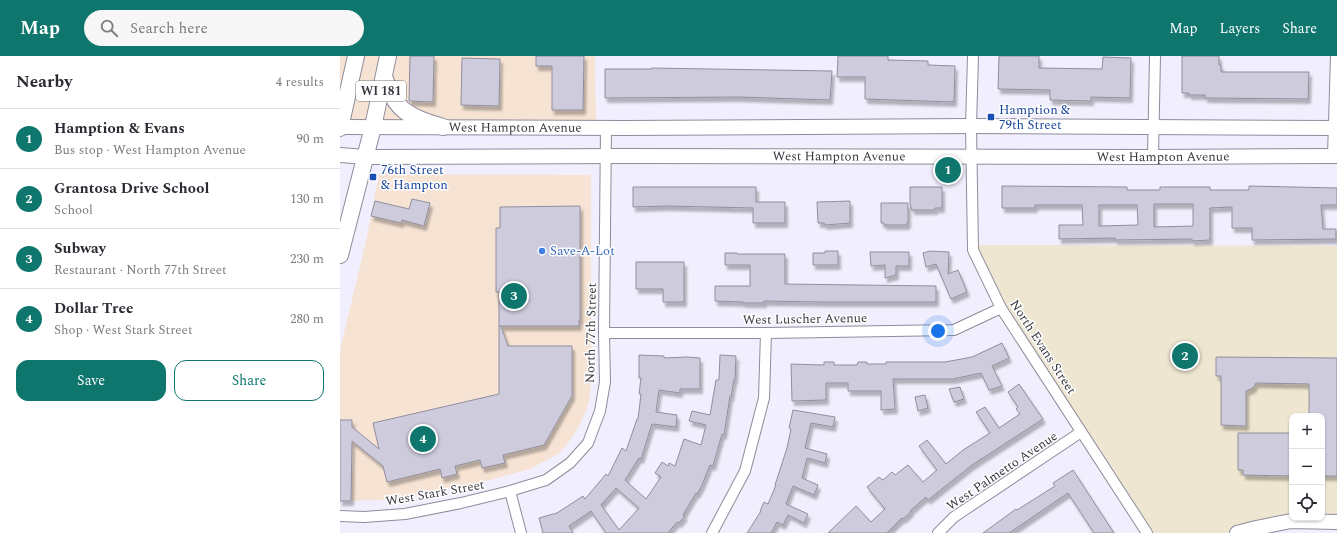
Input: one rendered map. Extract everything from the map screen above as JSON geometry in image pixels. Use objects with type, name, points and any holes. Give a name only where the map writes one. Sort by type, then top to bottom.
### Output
[{"type":"main road","name":"WI 181","points":[[340,127],[356,56]]},
{"type":"main road","name":"WI 181","points":[[340,255],[374,127],[388,56]]},
{"type":"main road","points":[[384,76],[394,99],[405,112],[422,121],[443,127]]},
{"type":"main road","name":"West Hampton Avenue","points":[[340,127],[606,128],[971,126],[1335,128]]},
{"type":"main road","name":"West Hampton Avenue","points":[[340,156],[1335,156]]},
{"type":"main road","points":[[1237,533],[1291,521],[1337,522]]},
{"type":"street","name":"North Evans Street","points":[[973,56],[971,126],[973,250],[1001,308],[1147,533]]},
{"type":"street","points":[[1153,157],[1155,56]]},
{"type":"street","points":[[1335,156],[1336,56]]},
{"type":"street","name":"North 77th Street","points":[[510,491],[546,480],[570,463],[588,444],[600,411],[605,382],[606,128]]},
{"type":"street","name":"West Luscher Avenue","points":[[604,333],[766,333],[954,330],[1001,308]]},
{"type":"street","points":[[712,533],[745,471],[764,398],[766,333]]},
{"type":"street","name":"West Palmetto Avenue","points":[[938,533],[954,517],[1082,432]]},
{"type":"street","points":[[510,491],[521,533]]},
{"type":"street","name":"West Stark Street","points":[[340,516],[364,517],[405,514],[461,503],[510,491]]},
{"type":"shaded area","points":[[340,56],[595,56],[596,128],[340,127]]},
{"type":"shaded area","points":[[379,174],[591,175],[590,396],[587,408],[579,426],[569,442],[558,454],[530,469],[464,487],[446,488],[401,498],[340,501],[340,350],[366,241]]},
{"type":"shaded area","points":[[973,245],[1337,246],[1337,522],[1237,533],[1147,533],[1001,308]]},
{"type":"building","points":[[410,56],[434,56],[433,102],[409,101]]},
{"type":"building","points":[[536,56],[584,56],[583,110],[552,110],[552,66],[536,66]]},
{"type":"building","points":[[838,56],[888,56],[888,60],[928,61],[928,65],[955,66],[954,102],[865,99],[865,77],[837,77]]},
{"type":"building","points":[[999,56],[1039,56],[1039,68],[1102,69],[1103,57],[1131,58],[1130,98],[1091,97],[1091,101],[1050,100],[1050,90],[998,89]]},
{"type":"building","points":[[1182,56],[1219,56],[1221,72],[1309,72],[1308,99],[1205,98],[1205,95],[1189,95],[1189,93],[1182,93]]},
{"type":"building","points":[[462,58],[500,59],[499,106],[461,105]]},
{"type":"building","points":[[652,68],[832,71],[830,100],[738,97],[605,98],[605,69]]},
{"type":"building","points":[[1002,186],[1127,187],[1127,190],[1160,190],[1160,187],[1210,187],[1210,190],[1249,190],[1249,186],[1337,188],[1337,205],[1321,205],[1323,229],[1336,229],[1336,239],[1252,240],[1252,228],[1232,228],[1232,207],[1210,208],[1210,240],[1115,240],[1115,238],[1059,239],[1059,225],[1083,225],[1082,205],[1035,205],[1035,208],[1002,208]],"holes":[[[1154,204],[1193,204],[1193,226],[1154,227]],[[1099,205],[1137,205],[1138,225],[1099,226]]]},
{"type":"building","points":[[633,187],[756,187],[756,202],[785,202],[785,223],[753,223],[753,208],[667,206],[633,207]]},
{"type":"building","points":[[910,187],[942,187],[942,208],[935,208],[935,210],[912,210],[910,204]]},
{"type":"building","points":[[412,199],[430,203],[424,226],[402,220],[401,223],[371,216],[375,201],[409,209]]},
{"type":"building","points":[[850,201],[850,223],[825,225],[824,223],[818,223],[817,202]]},
{"type":"building","points":[[881,203],[908,203],[907,225],[884,225],[884,223],[881,223]]},
{"type":"building","points":[[580,206],[579,326],[499,326],[499,292],[496,292],[496,228],[500,228],[500,207]]},
{"type":"building","points":[[825,251],[838,251],[838,265],[813,265],[813,253],[825,253]]},
{"type":"building","points":[[930,251],[949,252],[948,274],[958,270],[967,292],[951,299],[936,264],[926,267],[923,253]]},
{"type":"building","points":[[870,252],[909,252],[909,266],[896,266],[896,275],[885,278],[885,265],[871,266]]},
{"type":"building","points":[[725,253],[785,254],[785,284],[936,286],[936,302],[764,301],[764,303],[743,303],[715,301],[715,286],[750,286],[750,265],[725,265]]},
{"type":"building","points":[[636,262],[684,262],[684,302],[663,302],[663,289],[636,289]]},
{"type":"building","points":[[499,326],[501,326],[508,346],[572,346],[572,396],[544,445],[503,455],[505,463],[482,468],[480,460],[455,466],[457,474],[442,478],[440,469],[387,482],[383,466],[352,441],[351,501],[340,501],[340,420],[352,420],[352,427],[379,449],[373,423],[499,394]]},
{"type":"building","points":[[1002,343],[1009,358],[992,366],[1002,386],[989,390],[981,373],[953,379],[893,379],[895,409],[881,410],[881,391],[848,391],[848,383],[826,383],[826,400],[792,401],[791,364],[824,365],[824,362],[834,362],[834,365],[857,365],[858,362],[867,362],[867,364],[886,364],[886,362],[945,362],[972,357]]},
{"type":"building","points":[[639,355],[664,356],[664,358],[700,358],[700,389],[680,389],[680,393],[659,390],[656,412],[677,415],[676,427],[652,424],[641,459],[639,458],[625,480],[646,499],[661,477],[655,473],[662,462],[668,466],[669,463],[675,466],[684,439],[701,445],[706,425],[689,421],[692,411],[710,415],[716,380],[719,380],[720,355],[736,356],[735,379],[731,397],[730,396],[724,435],[722,434],[713,466],[710,465],[702,485],[683,515],[685,516],[679,523],[677,522],[668,533],[606,533],[591,511],[569,526],[573,533],[543,533],[539,518],[557,513],[583,496],[585,499],[606,474],[608,476],[622,448],[626,451],[638,419],[641,394],[639,394],[641,378],[639,378]],"holes":[[[616,488],[639,508],[619,530],[601,505]]]},
{"type":"building","points":[[1216,357],[1337,358],[1337,476],[1325,476],[1325,413],[1309,413],[1309,384],[1256,383],[1253,388],[1246,391],[1246,426],[1221,425],[1221,376],[1216,376]]},
{"type":"building","points":[[1019,384],[1043,419],[972,465],[928,500],[926,497],[887,533],[828,533],[856,506],[871,522],[885,509],[867,487],[879,477],[883,480],[892,472],[895,475],[908,465],[923,482],[937,470],[919,446],[927,440],[946,464],[963,450],[990,433],[976,412],[985,407],[999,428],[1020,414],[1016,409],[1018,407],[1008,392]]},
{"type":"building","points":[[960,387],[964,399],[954,402],[949,389]]},
{"type":"building","points":[[925,395],[928,408],[918,411],[915,397]]},
{"type":"building","points":[[793,410],[835,417],[833,427],[811,423],[805,448],[827,454],[825,463],[807,458],[802,478],[818,485],[814,495],[793,486],[786,504],[808,514],[804,523],[788,515],[783,525],[777,522],[771,533],[747,533],[761,511],[764,502],[768,504],[776,485],[787,448]]},
{"type":"building","points":[[1238,433],[1289,433],[1289,476],[1243,475],[1243,470],[1238,470]]},
{"type":"building","points":[[1073,470],[1114,533],[1094,533],[1068,493],[1009,533],[983,533],[1016,509],[1017,510],[1055,486],[1053,483]]},
{"type":"place","name":"Hamption & 79th Street","points":[[991,117]]},
{"type":"place","name":"Hamption & Evans","points":[[948,170]]},
{"type":"place","name":"76th Street & Hampton","points":[[373,177]]},
{"type":"place","name":"Save-A-Lot","points":[[542,251]]},
{"type":"place","name":"Subway","points":[[514,296]]},
{"type":"place","name":"Grantosa Drive School","points":[[1185,356]]},
{"type":"place","name":"Dollar Tree","points":[[423,439]]}]
